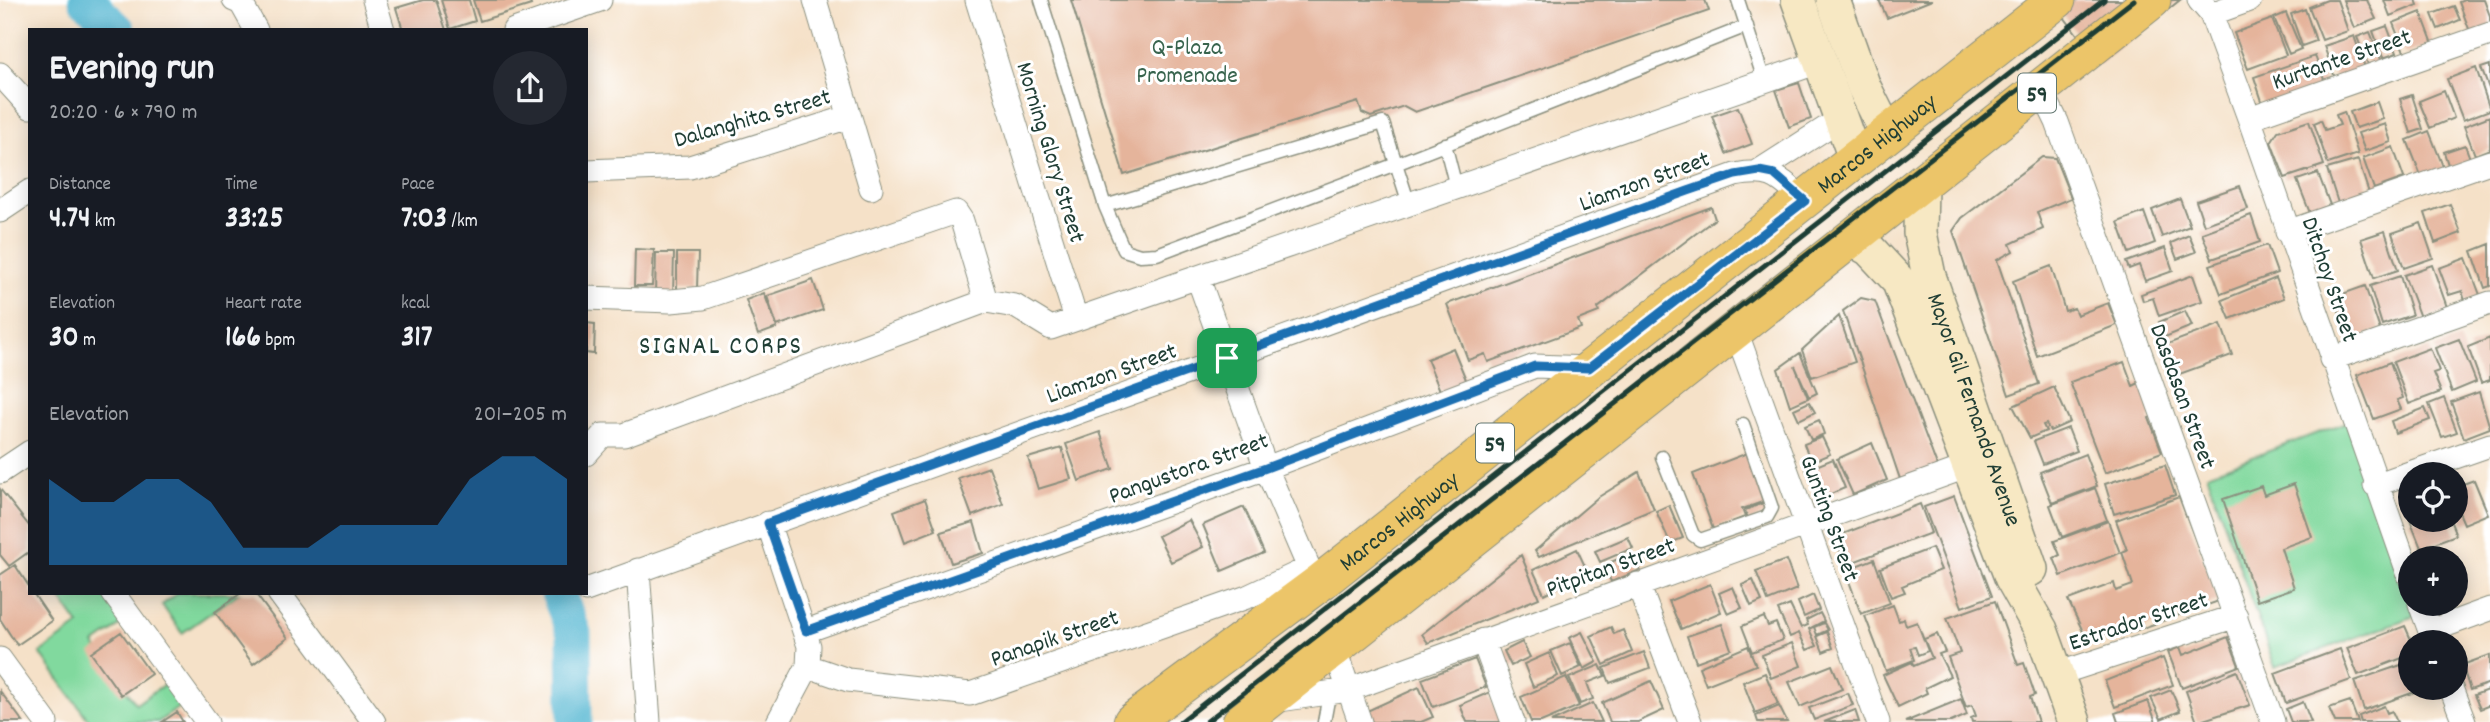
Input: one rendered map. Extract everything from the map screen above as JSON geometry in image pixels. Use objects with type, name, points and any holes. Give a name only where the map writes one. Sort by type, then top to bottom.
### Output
[{"type":"main road","points":[[1798,0],[1856,161]]},
{"type":"main road","points":[[1832,0],[1864,86],[1888,135]]},
{"type":"main road","name":"59","points":[[1254,712],[2152,0]]},
{"type":"main road","name":"Marcos Highway","points":[[1132,722],[1316,574],[1589,368],[1856,161],[2048,3]]},
{"type":"main road","points":[[1838,113],[1858,107],[1864,98],[1864,86]]},
{"type":"main road","name":"Mayor Gil Fernando Avenue","points":[[1921,185],[1920,233],[1929,276],[2033,575],[2041,630]]},
{"type":"main road","name":"Mayor Gil Fernando Avenue","points":[[1851,239],[1869,249],[1898,280],[2011,577],[2041,630],[2074,722]]},
{"type":"main road","points":[[1156,722],[1308,605],[1316,574]]},
{"type":"main road","points":[[1223,722],[1309,655],[1334,647]]},
{"type":"street","points":[[234,0],[241,3],[255,28]]},
{"type":"street","points":[[374,0],[382,28]]},
{"type":"street","points":[[520,28],[600,0]]},
{"type":"street","points":[[815,0],[871,188]]},
{"type":"street","name":"Morning Glory Street","points":[[977,0],[1076,319]]},
{"type":"street","points":[[2205,7],[2250,0]]},
{"type":"street","name":"Ditchoy Street","points":[[2205,7],[2249,118],[2398,546]]},
{"type":"street","name":"Kurtante Street","points":[[2249,118],[2490,34]]},
{"type":"street","points":[[588,449],[595,430],[624,435],[986,300],[1015,306],[1051,328],[1819,62]]},
{"type":"street","points":[[0,74],[28,105]]},
{"type":"street","name":"Dasdasan Street","points":[[2041,89],[2057,121],[2273,722]]},
{"type":"street","points":[[1759,171],[1838,113]]},
{"type":"street","name":"Dalanghita Street","points":[[588,171],[690,167],[849,117]]},
{"type":"street","points":[[2287,232],[2490,162]]},
{"type":"street","points":[[1759,171],[1774,174],[1805,201]]},
{"type":"street","name":"Liamzon Street","points":[[588,589],[1688,191],[1735,175],[1759,171]]},
{"type":"street","points":[[0,211],[28,192]]},
{"type":"street","points":[[588,298],[671,301],[703,298],[956,212],[962,221],[986,300]]},
{"type":"street","points":[[1198,278],[1266,468],[1316,574]]},
{"type":"street","points":[[2331,359],[2490,303]]},
{"type":"street","name":"Gunting Street","points":[[1736,331],[1878,722]]},
{"type":"street","name":"Pangustora Street","points":[[806,631],[1266,468],[1535,366],[1589,368]]},
{"type":"street","points":[[2375,485],[2490,444]]},
{"type":"street","points":[[0,472],[28,453]]},
{"type":"street","name":"Pitpitan Street","points":[[1254,712],[1338,692],[1969,466]]},
{"type":"street","points":[[768,523],[810,646],[808,666],[778,722]]},
{"type":"street","points":[[638,570],[649,722]]},
{"type":"street","name":"Panapik Street","points":[[808,666],[848,680],[971,694],[1316,574]]},
{"type":"street","points":[[1638,584],[1690,722]]},
{"type":"street","points":[[114,595],[207,722]]},
{"type":"street","points":[[280,595],[374,722]]},
{"type":"street","points":[[2445,630],[2490,609]]},
{"type":"street","name":"Estrador Street","points":[[2057,674],[2235,616]]},
{"type":"street","points":[[1483,640],[1513,722]]},
{"type":"street","points":[[1334,647],[1338,692],[1360,722]]},
{"type":"street","points":[[0,659],[46,722]]},
{"type":"street","points":[[2456,700],[2464,722]]},
{"type":"lane","points":[[1041,0],[1105,206],[1124,250],[1140,255],[1157,254],[1396,164],[1747,26]]},
{"type":"lane","points":[[1738,0],[1764,80]]},
{"type":"lane","points":[[1105,206],[1383,123],[1409,204]]},
{"type":"lane","points":[[1445,144],[1456,187]]},
{"type":"lane","points":[[1662,457],[1693,535],[1700,540],[1767,517],[1772,508],[1744,424]]},
{"type":"lane","points":[[1324,722],[1338,692]]},
{"type":"green space","points":[[2347,422],[2398,568],[2398,616],[2415,616],[2275,667],[2207,474]]},
{"type":"green space","points":[[58,595],[110,595],[128,620],[94,644],[136,704],[172,679],[188,701],[158,722],[90,722],[40,653],[79,625]]},
{"type":"green space","points":[[175,595],[236,595],[182,633],[162,605]]},
{"type":"building","points":[[423,0],[436,0],[445,28],[402,28],[396,8]]},
{"type":"building","points":[[441,0],[469,0],[475,21],[450,28]]},
{"type":"building","points":[[473,0],[529,0],[531,5],[480,21]]},
{"type":"building","points":[[1071,0],[1705,0],[1709,11],[1415,112],[1404,106],[1371,117],[1362,113],[1358,102],[1124,175]]},
{"type":"building","points":[[1879,0],[1932,0],[1887,18]]},
{"type":"building","points":[[2051,0],[2180,0],[2100,64]]},
{"type":"building","points":[[2327,0],[2337,0],[2348,31],[2322,40],[2309,7]]},
{"type":"building","points":[[2343,0],[2367,0],[2376,19],[2354,28]]},
{"type":"building","points":[[2384,0],[2416,0],[2418,5],[2390,16]]},
{"type":"building","points":[[2484,0],[2490,16],[2490,30],[2472,37],[2459,2]]},
{"type":"building","points":[[2454,6],[2460,20],[2438,29],[2432,14]]},
{"type":"building","points":[[2305,9],[2316,41],[2302,46],[2291,14]]},
{"type":"building","points":[[2421,12],[2433,44],[2405,54],[2393,23]]},
{"type":"building","points":[[2286,13],[2301,49],[2289,54],[2274,18]]},
{"type":"building","points":[[2272,19],[2286,55],[2248,69],[2234,33]]},
{"type":"building","points":[[2387,26],[2397,53],[2383,58],[2373,31]]},
{"type":"building","points":[[2370,32],[2384,67],[2371,72],[2357,37]]},
{"type":"building","points":[[2354,36],[2367,73],[2337,84],[2324,46]]},
{"type":"building","points":[[2315,56],[2326,85],[2264,107],[2254,77]]},
{"type":"building","points":[[2490,65],[2490,91],[2481,68]]},
{"type":"building","points":[[2476,68],[2490,110],[2463,120],[2447,79]]},
{"type":"building","points":[[1799,83],[1811,119],[1789,127],[1776,90]]},
{"type":"building","points":[[2444,91],[2454,118],[2430,128],[2419,101]]},
{"type":"building","points":[[2412,95],[2423,129],[2411,133],[2400,99]]},
{"type":"building","points":[[2377,102],[2383,119],[2356,128],[2350,112]]},
{"type":"building","points":[[1738,107],[1752,144],[1726,154],[1712,116]]},
{"type":"building","points":[[2344,112],[2358,154],[2328,164],[2314,123],[2321,120],[2325,130],[2340,125],[2336,115]]},
{"type":"building","points":[[2490,116],[2490,149],[2475,155],[2464,126]]},
{"type":"building","points":[[2309,121],[2324,165],[2285,178],[2271,142],[2278,131]]},
{"type":"building","points":[[2385,124],[2391,142],[2365,151],[2358,133]]},
{"type":"building","points":[[2429,131],[2444,169],[2422,178],[2407,140]]},
{"type":"building","points":[[2465,145],[2471,161],[2449,168],[2444,152]]},
{"type":"building","points":[[2393,147],[2404,178],[2374,189],[2363,158]]},
{"type":"building","points":[[2042,157],[2055,158],[2071,198],[2037,212],[2043,229],[2010,244],[2013,251],[1997,260],[2039,384],[2009,395],[1953,231],[1962,218]]},
{"type":"building","points":[[2358,160],[2370,196],[2339,206],[2327,169]]},
{"type":"building","points":[[2318,173],[2330,205],[2310,213],[2297,180]]},
{"type":"building","points":[[2240,186],[2248,209],[2204,225],[2196,201]]},
{"type":"building","points":[[2180,199],[2190,226],[2162,237],[2152,210]]},
{"type":"building","points":[[2450,204],[2461,233],[2435,243],[2425,213]]},
{"type":"building","points":[[1711,207],[1715,219],[1598,308],[1599,312],[1578,320],[1581,328],[1488,362],[1485,354],[1468,360],[1447,304]]},
{"type":"building","points":[[2144,212],[2155,243],[2129,253],[2118,222]]},
{"type":"building","points":[[2251,215],[2260,242],[2212,259],[2202,233]]},
{"type":"building","points":[[2421,223],[2433,258],[2404,268],[2392,233]]},
{"type":"building","points":[[2385,231],[2398,270],[2374,278],[2361,239]]},
{"type":"building","points":[[2189,235],[2196,252],[2177,259],[2171,243]]},
{"type":"building","points":[[2490,244],[2490,286],[2485,288],[2472,251]]},
{"type":"building","points":[[2267,245],[2277,273],[2221,294],[2210,265]]},
{"type":"building","points":[[2165,248],[2173,271],[2145,281],[2139,265],[2129,269],[2126,262]]},
{"type":"building","points":[[635,249],[654,250],[652,286],[634,286]]},
{"type":"building","points":[[656,253],[674,253],[673,294],[655,294]]},
{"type":"building","points":[[677,253],[698,253],[697,289],[677,289]]},
{"type":"building","points":[[2466,258],[2480,295],[2465,301],[2462,291],[2449,295],[2439,268]]},
{"type":"building","points":[[2432,265],[2448,310],[2421,320],[2404,275]]},
{"type":"building","points":[[2051,266],[2065,311],[2074,308],[2077,315],[2108,303],[2117,325],[2037,356],[2013,281]]},
{"type":"building","points":[[2193,275],[2202,301],[2159,316],[2153,298],[2143,301],[2141,294]]},
{"type":"building","points":[[2400,276],[2412,315],[2382,325],[2370,286]]},
{"type":"building","points":[[2276,278],[2284,298],[2230,319],[2222,300]]},
{"type":"building","points":[[813,280],[823,310],[777,326],[767,296]]},
{"type":"building","points":[[2365,286],[2380,330],[2350,341],[2334,297]]},
{"type":"building","points":[[764,293],[777,328],[758,335],[746,300]]},
{"type":"building","points":[[1861,298],[1875,301],[1937,466],[1900,479],[1843,311]]},
{"type":"building","points":[[2185,311],[2192,326],[2165,337],[2159,322]]},
{"type":"building","points":[[1839,316],[1855,362],[1812,377],[1802,350]]},
{"type":"building","points":[[588,323],[595,324],[594,354],[588,353]]},
{"type":"building","points":[[2221,324],[2232,355],[2174,376],[2162,346]]},
{"type":"building","points":[[2490,338],[2490,380],[2481,383],[2468,347]]},
{"type":"building","points":[[2459,339],[2476,382],[2452,392],[2435,348]]},
{"type":"building","points":[[1453,348],[1467,382],[1441,393],[1427,359]]},
{"type":"building","points":[[2430,348],[2439,371],[2433,373],[2441,392],[2409,404],[2393,362]]},
{"type":"building","points":[[1800,353],[1817,393],[1809,397],[1795,366],[1808,398],[1790,406],[1778,369]]},
{"type":"building","points":[[2124,362],[2133,386],[2143,381],[2152,417],[2149,418],[2162,452],[2105,473],[2070,382]]},
{"type":"building","points":[[2390,362],[2403,398],[2397,400],[2401,409],[2374,419],[2357,375]]},
{"type":"building","points":[[2054,387],[2070,422],[2050,431],[2046,424],[2043,425],[2046,431],[2030,438],[2013,406]]},
{"type":"building","points":[[2479,392],[2490,428],[2464,438],[2451,402]]},
{"type":"building","points":[[2444,398],[2457,432],[2442,437],[2429,404]]},
{"type":"building","points":[[1809,402],[1815,412],[1799,420],[1794,409]]},
{"type":"building","points":[[2425,408],[2430,420],[2395,433],[2391,421]]},
{"type":"building","points":[[1819,420],[1824,434],[1811,440],[1805,426]]},
{"type":"building","points":[[2068,428],[2077,451],[2043,464],[2034,441]]},
{"type":"building","points":[[1100,432],[1113,469],[1079,481],[1066,444]]},
{"type":"building","points":[[1822,437],[1830,454],[1811,462],[1804,444]]},
{"type":"building","points":[[1872,443],[1887,480],[1853,495],[1837,459]]},
{"type":"building","points":[[1062,448],[1071,479],[1038,489],[1028,458]]},
{"type":"building","points":[[1750,452],[1768,500],[1742,509],[1745,517],[1713,529],[1693,474]]},
{"type":"building","points":[[2085,454],[2097,486],[2052,503],[2040,472]]},
{"type":"building","points":[[1833,459],[1845,488],[1819,499],[1806,470]]},
{"type":"building","points":[[2165,465],[2175,495],[2114,514],[2105,484]]},
{"type":"building","points":[[989,467],[1003,504],[972,516],[958,478]]},
{"type":"building","points":[[1639,472],[1654,509],[1539,557],[1535,551],[1597,498]]},
{"type":"building","points":[[2474,480],[2488,514],[2468,522],[2468,482]]},
{"type":"building","points":[[2294,484],[2312,537],[2281,548],[2294,588],[2257,601],[2223,499],[2261,486],[2264,495]]},
{"type":"building","points":[[2095,488],[2107,520],[2062,537],[2050,505]]},
{"type":"building","points":[[0,489],[28,524],[28,552],[9,566],[0,555]]},
{"type":"building","points":[[1954,496],[1992,596],[1962,607],[1924,507]]},
{"type":"building","points":[[2179,497],[2219,601],[2126,634],[2123,627],[2087,640],[2068,600],[2114,583],[2116,591],[2133,585],[2122,552],[2127,550],[2116,520]]},
{"type":"building","points":[[925,499],[936,530],[905,542],[894,511]]},
{"type":"building","points":[[1766,502],[1770,513],[1749,521],[1745,510]]},
{"type":"building","points":[[1920,504],[1931,533],[1845,565],[1835,537]]},
{"type":"building","points":[[1669,505],[1683,538],[1670,543],[1656,511]]},
{"type":"building","points":[[1244,507],[1264,553],[1222,571],[1203,525]]},
{"type":"building","points":[[1189,520],[1203,547],[1171,562],[1158,536]]},
{"type":"building","points":[[2108,521],[2120,553],[2061,576],[2054,558],[2060,555],[2054,541]]},
{"type":"building","points":[[974,522],[983,553],[951,563],[941,532]]},
{"type":"building","points":[[2415,532],[2455,532],[2456,535],[2426,546],[2420,546]]},
{"type":"building","points":[[1628,537],[1633,548],[1600,562],[1595,551]]},
{"type":"building","points":[[1932,548],[1941,570],[1902,586],[1905,592],[1891,597],[1880,568]]},
{"type":"building","points":[[1577,549],[1588,573],[1544,594],[1533,570]]},
{"type":"building","points":[[1632,553],[1640,570],[1611,582],[1604,565]]},
{"type":"building","points":[[1521,555],[1539,598],[1428,643],[1422,634]]},
{"type":"building","points":[[1874,559],[1890,603],[1861,614],[1845,570]]},
{"type":"building","points":[[1786,560],[1797,589],[1768,601],[1756,571]]},
{"type":"building","points":[[15,565],[28,585],[28,595],[34,595],[52,621],[17,645],[0,619],[0,575]]},
{"type":"building","points":[[1753,580],[1762,601],[1751,606],[1742,585]]},
{"type":"building","points":[[1710,584],[1721,612],[1681,629],[1669,601]]},
{"type":"building","points":[[1733,587],[1742,608],[1728,614],[1719,593]]},
{"type":"building","points":[[238,595],[256,595],[288,638],[253,664],[215,612]]},
{"type":"building","points":[[1813,595],[1819,610],[1804,617],[1798,602]]},
{"type":"building","points":[[1995,601],[2018,665],[2024,663],[2035,695],[2030,697],[2038,722],[1972,722],[1971,718],[1976,716],[1972,705],[1966,707],[1948,657],[1960,653],[1947,618]]},
{"type":"building","points":[[1790,605],[1801,628],[1808,625],[1806,620],[1820,613],[1824,621],[1809,629],[1817,646],[1807,650],[1799,633],[1790,637],[1778,610]]},
{"type":"building","points":[[1893,605],[1899,621],[1904,619],[1906,626],[1917,622],[1928,651],[1918,655],[1915,647],[1910,648],[1914,660],[1886,671],[1865,616]]},
{"type":"building","points":[[1764,617],[1768,626],[1776,623],[1783,640],[1752,652],[1742,626]]},
{"type":"building","points":[[1824,623],[1828,630],[1817,635],[1814,627]]},
{"type":"building","points":[[1722,624],[1731,649],[1696,662],[1687,636]]},
{"type":"building","points":[[2405,626],[2407,630],[2398,630],[2398,660],[2358,675],[2347,648]]},
{"type":"building","points":[[1611,627],[1614,634],[1623,630],[1632,652],[1604,665],[1591,636]]},
{"type":"building","points":[[121,632],[151,674],[121,695],[91,653]]},
{"type":"building","points":[[1582,632],[1597,662],[1584,669],[1569,638]]},
{"type":"building","points":[[1827,632],[1833,648],[1823,652],[1817,636]]},
{"type":"building","points":[[1937,634],[1945,652],[1939,654],[1950,676],[1925,688],[1927,693],[1898,707],[1883,675],[1912,662],[1914,666],[1932,658],[1924,639]]},
{"type":"building","points":[[2228,637],[2239,666],[2182,688],[2168,652],[2180,647],[2183,655]]},
{"type":"building","points":[[1522,642],[1530,657],[1511,666],[1504,651]]},
{"type":"building","points":[[1570,643],[1581,667],[1562,676],[1551,651]]},
{"type":"building","points":[[1792,643],[1801,666],[1771,678],[1762,655]]},
{"type":"building","points":[[1748,646],[1756,665],[1706,685],[1699,667]]},
{"type":"building","points":[[2340,649],[2351,680],[2286,703],[2275,673]]},
{"type":"building","points":[[1644,652],[1650,668],[1610,683],[1604,668]]},
{"type":"building","points":[[1549,653],[1558,676],[1533,687],[1524,664]]},
{"type":"building","points":[[2490,655],[2490,683],[2470,690],[2468,663]]},
{"type":"building","points":[[2163,658],[2173,685],[2115,707],[2105,681]]},
{"type":"building","points":[[1475,659],[1486,687],[1433,707],[1422,679]]},
{"type":"building","points":[[1600,665],[1605,676],[1587,683],[1593,699],[1580,704],[1569,678]]},
{"type":"building","points":[[1832,665],[1842,689],[1800,707],[1789,682]]},
{"type":"building","points":[[2398,666],[2398,698],[2364,710],[2354,681]]},
{"type":"building","points":[[2237,671],[2250,705],[2197,722],[2186,691]]},
{"type":"building","points":[[1765,673],[1778,704],[1755,713],[1743,682]]},
{"type":"building","points":[[1566,677],[1579,706],[1541,722],[1531,722],[1521,697]]},
{"type":"building","points":[[1651,681],[1664,710],[1638,722],[1610,722],[1602,703]]},
{"type":"building","points":[[1419,687],[1433,717],[1421,722],[1372,722],[1367,711]]},
{"type":"building","points":[[2490,689],[2490,705],[2480,709],[2474,695]]},
{"type":"building","points":[[2171,690],[2180,711],[2161,719],[2151,698]]},
{"type":"building","points":[[0,691],[23,722],[0,722]]},
{"type":"building","points":[[1490,692],[1502,722],[1467,722],[1460,705]]},
{"type":"building","points":[[1848,693],[1853,705],[1814,720],[1809,708]]},
{"type":"building","points":[[1961,699],[1967,715],[1951,722],[1905,722]]},
{"type":"building","points":[[2148,701],[2156,722],[2118,722],[2115,713]]},
{"type":"building","points":[[2350,701],[2358,722],[2335,722],[2329,708]]},
{"type":"building","points":[[2303,702],[2311,722],[2291,722],[2286,709]]},
{"type":"building","points":[[1593,703],[1602,722],[1551,722]]},
{"type":"building","points":[[1779,706],[1787,722],[1758,722],[1756,716]]},
{"type":"building","points":[[2384,706],[2387,713],[2392,711],[2397,722],[2361,722],[2359,716]]},
{"type":"building","points":[[1855,710],[1859,722],[1824,722]]},
{"type":"building","points":[[177,712],[183,722],[162,722]]},
{"type":"waterway","points":[[86,0],[116,28]]},
{"type":"waterway","points":[[559,595],[574,633],[575,722]]},
{"type":"railway","points":[[1180,722],[2104,0]]},
{"type":"railway","points":[[1206,722],[2134,0]]},
{"type":"district","name":"SIGNAL CORPS","points":[[721,344]]},
{"type":"route","points":[[1759,171],[1774,174],[1805,201],[1589,368],[1535,366],[1266,468],[806,631],[768,523],[1227,358],[1735,175],[1759,171]]},
{"type":"park label","name":"Q-Plaza Promenade","points":[[1187,60]]}]
